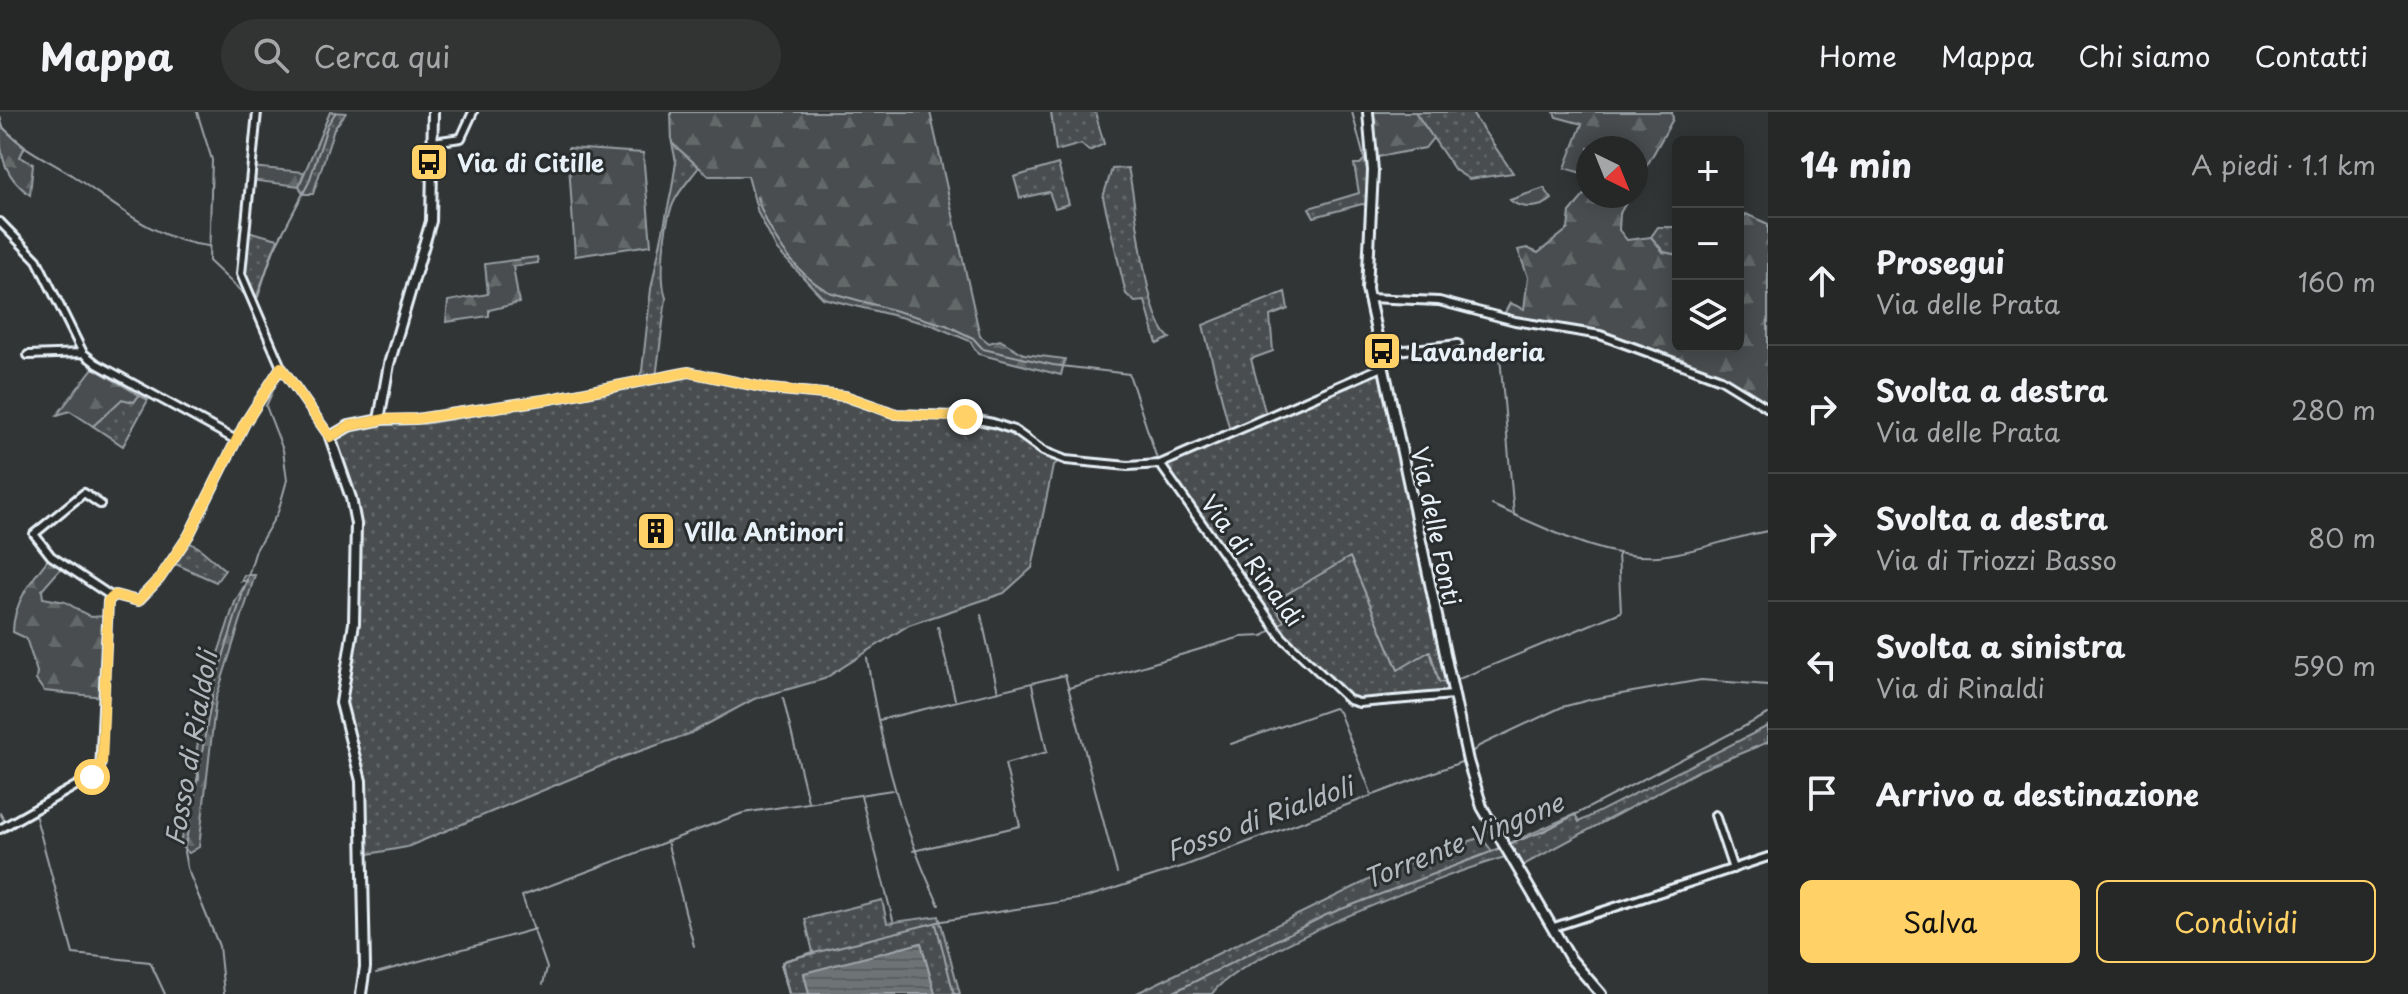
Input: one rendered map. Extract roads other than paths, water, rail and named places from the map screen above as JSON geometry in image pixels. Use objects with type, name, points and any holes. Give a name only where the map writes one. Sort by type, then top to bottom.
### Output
[{"type":"street","points":[[257,112],[240,261],[247,291],[255,301],[281,367],[330,437],[351,498],[356,524],[354,623],[341,703],[361,781],[365,967],[361,994]]},
{"type":"street","points":[[379,420],[389,364],[431,221],[433,112]]},
{"type":"street","points":[[433,142],[461,138],[473,112]]},
{"type":"street","name":"Via delle Fonti","points":[[1368,112],[1373,171],[1368,298],[1453,695],[1482,807],[1570,958],[1601,994]]},
{"type":"street","points":[[0,222],[37,260],[83,353],[97,364],[236,440]]},
{"type":"street","points":[[1368,298],[1439,301],[1515,321],[1600,335],[1721,379],[1768,408]]},
{"type":"street","points":[[1379,353],[1458,344]]},
{"type":"street","points":[[28,355],[83,353]]},
{"type":"street","points":[[100,504],[84,493],[34,534],[51,556],[111,596],[138,601],[160,578],[189,535],[236,440],[281,367]]},
{"type":"street","points":[[330,437],[349,426],[379,420],[416,419],[550,399],[689,372],[770,389],[845,396],[896,414],[956,416],[993,423],[1014,430],[1043,451],[1066,460],[1128,466],[1160,464],[1382,367]]},
{"type":"street","name":"Via di Rinaldi","points":[[1160,464],[1282,637],[1349,700],[1359,703],[1453,695]]},
{"type":"street","points":[[0,829],[100,772],[105,616],[111,596]]},
{"type":"street","points":[[1715,815],[1733,869]]},
{"type":"street","points":[[1554,927],[1768,857]]},
{"type":"waterway","points":[[197,112],[212,160],[209,261],[244,294],[254,310]]},
{"type":"waterway","name":"Fosso di Rialdoli","points":[[254,299],[258,297],[272,253],[309,182],[328,124],[336,112]]},
{"type":"waterway","points":[[1352,112],[1369,176]]},
{"type":"waterway","points":[[0,123],[24,146],[135,219],[169,236],[208,246]]},
{"type":"waterway","points":[[757,197],[784,251],[805,274],[829,292],[946,325],[973,338],[983,349],[1053,365],[1129,374],[1158,462]]},
{"type":"waterway","points":[[1365,259],[1363,295],[1378,367]]},
{"type":"waterway","points":[[1499,345],[1514,515]]},
{"type":"waterway","points":[[1379,373],[1442,660]]},
{"type":"waterway","name":"Fosso di Rialdoli","points":[[224,994],[219,946],[187,868],[184,852],[214,686],[256,550],[278,512],[287,480],[283,450],[266,406],[280,375]]},
{"type":"waterway","points":[[1158,468],[1180,498]]},
{"type":"waterway","points":[[1492,505],[1573,540],[1637,556],[1672,554],[1768,531]]},
{"type":"waterway","points":[[1454,681],[1621,612],[1618,553]]},
{"type":"waterway","points":[[1069,688],[1241,637],[1263,636],[1284,621],[1271,603],[1350,557],[1398,670],[1430,651],[1439,682],[1448,683]]},
{"type":"waterway","points":[[981,615],[998,692]]},
{"type":"waterway","points":[[938,627],[955,699]]},
{"type":"waterway","points":[[867,658],[878,722],[903,815],[939,905]]},
{"type":"waterway","points":[[1444,666],[1456,726]]},
{"type":"waterway","points":[[879,720],[1065,675],[1117,873]]},
{"type":"waterway","name":"Fosso di Rialdoli","points":[[1471,753],[1479,746],[1562,707],[1593,699],[1701,680],[1768,685]]},
{"type":"waterway","points":[[913,851],[1020,826],[1005,764],[1047,752],[1032,685]]},
{"type":"waterway","points":[[783,698],[808,801]]},
{"type":"waterway","points":[[1231,744],[1334,708],[1339,712],[1372,795]]},
{"type":"waterway","name":"Torrente Vingone","points":[[1507,845],[1544,831],[1768,714]]},
{"type":"waterway","name":"Fosso di Rialdoli","points":[[789,994],[781,965],[786,960],[942,921],[1084,898],[1184,866],[1464,761]]},
{"type":"waterway","points":[[543,984],[547,968],[522,896],[743,813],[892,790]]},
{"type":"waterway","points":[[861,796],[893,920]]},
{"type":"waterway","points":[[0,813],[5,822],[32,808]]},
{"type":"waterway","points":[[35,814],[73,954],[150,962],[165,994]]},
{"type":"waterway","points":[[667,841],[694,946]]},
{"type":"waterway","name":"Torrente Vingone","points":[[1170,994],[1326,915],[1501,848]]},
{"type":"waterway","points":[[936,924],[954,994]]},
{"type":"waterway","points":[[376,973],[535,929]]},
{"type":"place","name":"Via di Citille","points":[[429,162]]},
{"type":"place","name":"Lavanderia","points":[[1382,351]]},
{"type":"place","name":"Villa Antinori","points":[[656,531]]}]
